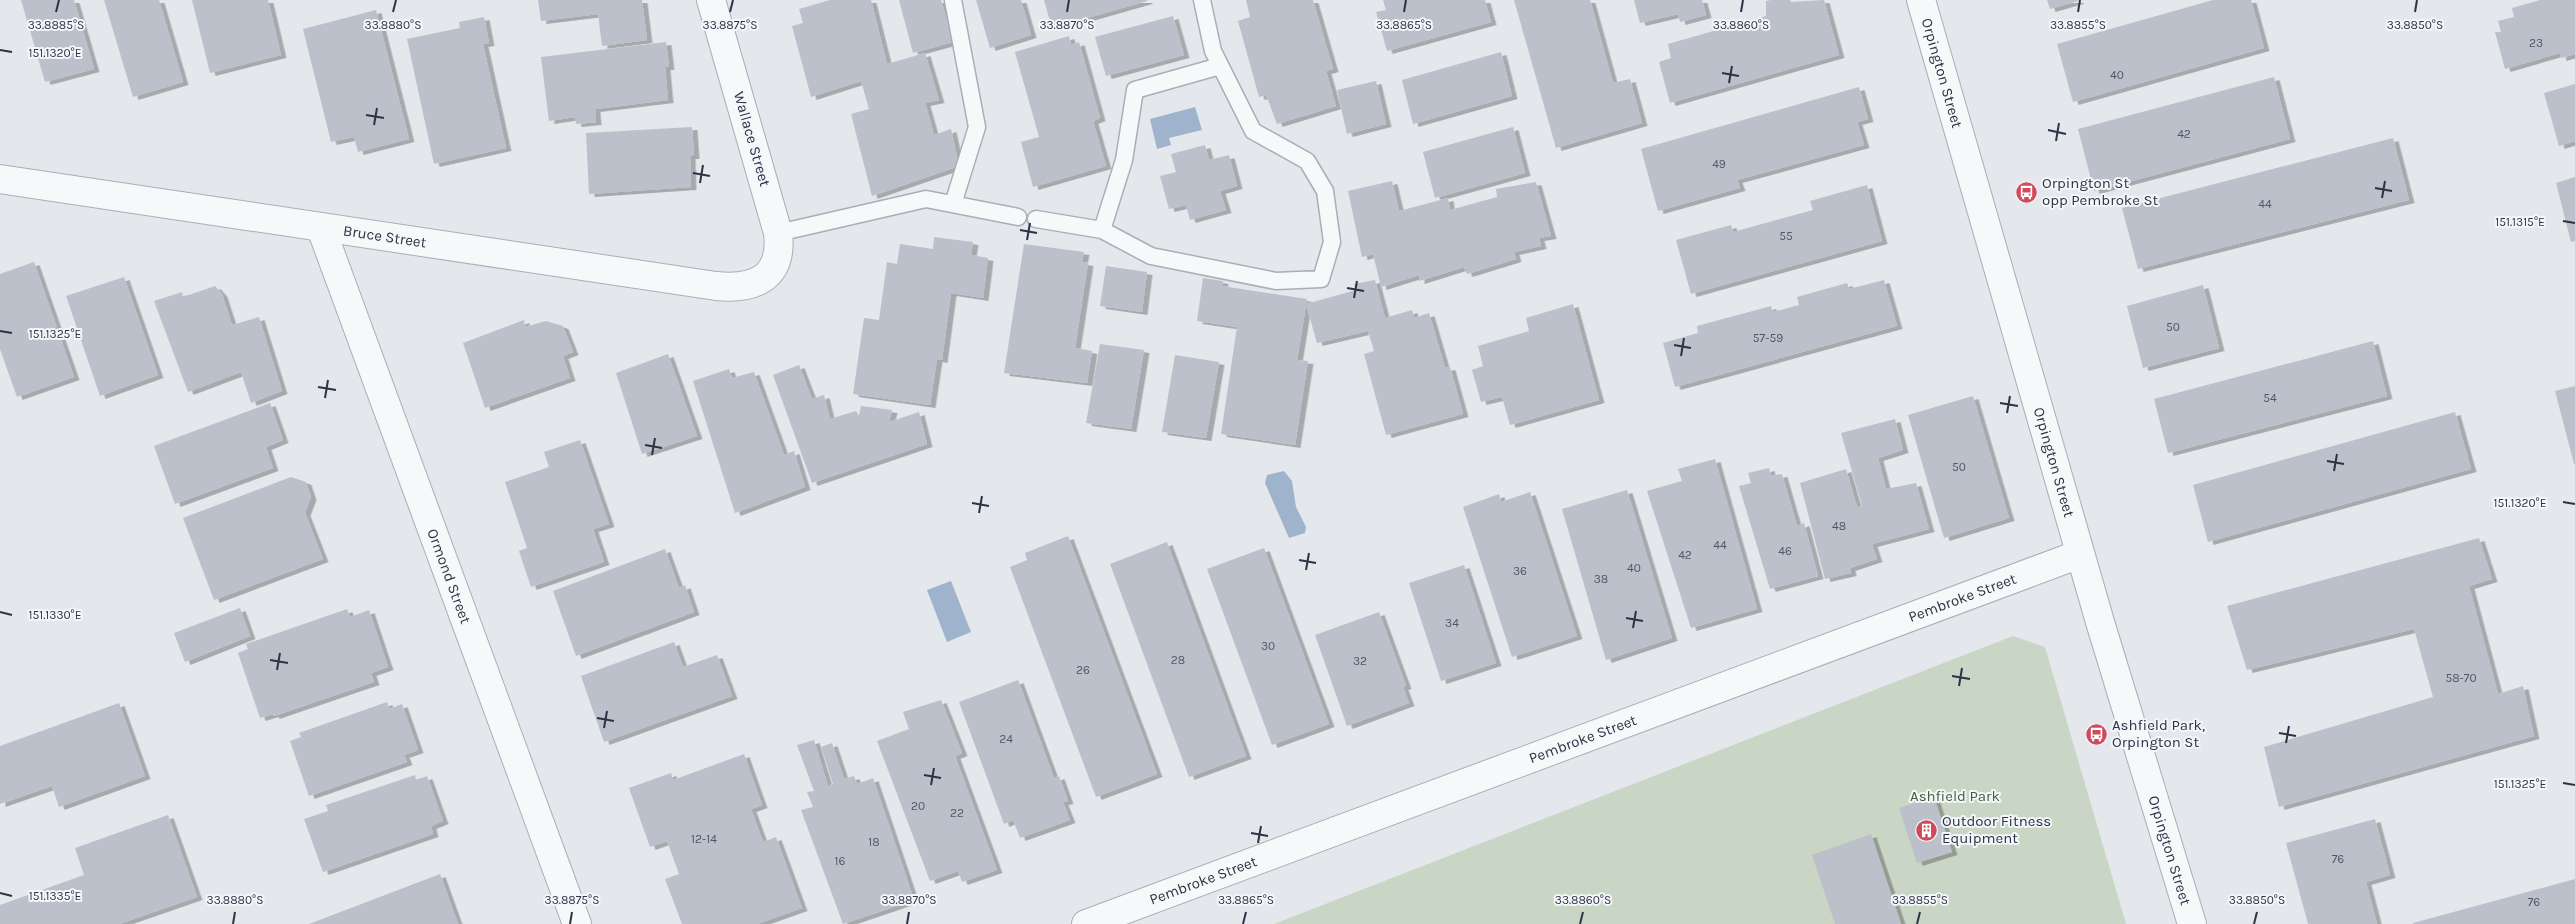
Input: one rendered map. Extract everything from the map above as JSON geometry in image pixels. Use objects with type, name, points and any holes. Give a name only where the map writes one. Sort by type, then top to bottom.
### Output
[{"type":"street","name":"Wallace Street","points":[[711,0],[778,232],[778,257],[774,268],[766,276]]},
{"type":"street","name":"Orpington Street","points":[[1921,0],[2080,554],[2192,924]]},
{"type":"street","name":"Bruce Street","points":[[0,179],[716,286],[745,287],[757,284],[766,276]]},
{"type":"street","name":"Ormond Street","points":[[321,228],[577,924]]},
{"type":"street","name":"Pembroke Street","points":[[1086,924],[2080,554]]},
{"type":"lane","points":[[953,0],[977,127],[953,204]]},
{"type":"lane","points":[[1036,219],[1102,230],[1151,256],[1276,281],[1321,279],[1332,242],[1325,191],[1307,161],[1253,131],[1213,51],[1202,0]]},
{"type":"lane","points":[[1102,230],[1124,160],[1135,90],[1220,66]]},
{"type":"lane","points":[[778,232],[926,199],[1018,217]]},
{"type":"green space","name":"Ashfield Park","points":[[2013,636],[2045,647],[2126,924],[1274,924]]},
{"type":"water","points":[[1195,107],[1202,130],[1169,138],[1171,145],[1157,149],[1150,119]]},
{"type":"water","points":[[1284,471],[1292,481],[1296,507],[1306,527],[1305,533],[1289,538],[1265,483],[1267,475]]},
{"type":"water","points":[[951,581],[971,632],[947,642],[927,590]]},
{"type":"building","points":[[21,0],[74,0],[94,69],[45,82]]},
{"type":"building","points":[[104,0],[159,0],[183,82],[133,97]]},
{"type":"building","points":[[192,0],[268,0],[281,55],[210,73]]},
{"type":"building","points":[[538,0],[642,0],[647,40],[602,46],[598,14],[541,21]]},
{"type":"building","points":[[830,0],[871,0],[887,64],[925,53],[939,100],[925,103],[934,135],[951,129],[959,166],[872,196],[851,114],[869,109],[861,81],[811,97],[792,26],[803,23],[799,9]]},
{"type":"building","points":[[899,0],[941,0],[953,42],[913,53]]},
{"type":"building","points":[[976,0],[1021,0],[1031,35],[990,48]]},
{"type":"building","points":[[1044,0],[1147,0],[1147,1],[1052,28]]},
{"type":"building","points":[[1246,0],[1313,0],[1333,69],[1326,71],[1336,106],[1277,124],[1266,95],[1259,97],[1238,21],[1250,17]]},
{"type":"building","points":[[1383,0],[1485,0],[1491,22],[1387,51],[1376,12],[1386,10]]},
{"type":"building","points":[[1514,0],[1590,0],[1613,83],[1630,79],[1642,123],[1556,148]]},
{"type":"building","points":[[1634,0],[1702,0],[1706,15],[1680,22],[1678,14],[1640,23]]},
{"type":"building","points":[[1790,0],[1791,2],[1824,0],[1839,55],[1670,103],[1659,62],[1671,58],[1668,44],[1766,16],[1766,1]]},
{"type":"building","points":[[2047,0],[2078,0],[2078,1],[2050,9]]},
{"type":"building","points":[[2213,0],[2251,0],[2264,48],[2073,102],[2057,44]]},
{"type":"building","points":[[2540,0],[2575,0],[2575,54],[2561,58],[2560,53],[2505,69],[2495,32],[2501,32],[2498,21],[2514,17],[2512,8]]},
{"type":"building","points":[[376,10],[409,139],[358,152],[354,137],[331,142],[303,29]]},
{"type":"building","points":[[1173,16],[1184,55],[1106,76],[1095,37]]},
{"type":"building","points":[[484,17],[489,43],[483,44],[506,148],[434,164],[407,39],[460,28],[459,22]]},
{"type":"building","points":[[1069,36],[1071,45],[1079,42],[1100,118],[1093,121],[1106,166],[1033,187],[1021,142],[1039,137],[1015,52]]},
{"type":"building","points":[[666,42],[669,67],[665,67],[668,100],[595,109],[596,122],[576,124],[575,117],[549,121],[541,57]]},
{"type":"building","points":[[1501,52],[1512,96],[1413,124],[1402,80]]},
{"type":"building","points":[[2274,77],[2290,139],[2094,191],[2078,129]]},
{"type":"building","points":[[1376,81],[1386,124],[1347,134],[1337,90]]},
{"type":"building","points":[[2575,84],[2575,141],[2559,146],[2544,93]]},
{"type":"building","points":[[1859,87],[1868,119],[1857,122],[1864,145],[1737,180],[1740,188],[1658,211],[1641,149]]},
{"type":"building","points":[[692,127],[694,156],[690,156],[691,187],[589,194],[586,133]]},
{"type":"building","points":[[1513,127],[1525,173],[1435,198],[1423,152]]},
{"type":"building","points":[[2393,138],[2409,200],[2138,269],[2122,208]]},
{"type":"building","points":[[1205,145],[1209,160],[1229,155],[1237,186],[1220,191],[1226,210],[1190,220],[1186,205],[1169,209],[1160,176],[1176,172],[1171,154]]},
{"type":"building","points":[[2575,177],[2575,241],[2571,242],[2556,183]]},
{"type":"building","points":[[1392,181],[1399,211],[1448,198],[1450,210],[1497,197],[1496,189],[1536,182],[1551,236],[1539,238],[1541,246],[1514,252],[1516,259],[1467,274],[1464,267],[1419,281],[1419,275],[1381,287],[1373,254],[1362,257],[1348,191]]},
{"type":"building","points":[[1867,185],[1882,241],[1691,294],[1676,240],[1731,225],[1733,232],[1813,210],[1810,201]]},
{"type":"building","points":[[934,237],[973,242],[971,255],[988,258],[983,298],[951,293],[942,360],[937,359],[930,405],[853,394],[864,318],[879,320],[887,262],[897,264],[900,244],[933,249]]},
{"type":"building","points":[[1024,244],[1084,252],[1082,262],[1088,263],[1075,348],[1092,351],[1087,383],[1004,373]]},
{"type":"building","points":[[34,262],[74,377],[17,397],[0,349],[0,274]]},
{"type":"building","points":[[1106,266],[1147,272],[1142,312],[1100,306]]},
{"type":"building","points":[[124,277],[158,375],[100,396],[66,296]]},
{"type":"building","points":[[1203,278],[1223,281],[1222,286],[1307,299],[1297,360],[1308,361],[1295,445],[1221,434],[1237,327],[1197,321]]},
{"type":"building","points":[[1375,280],[1385,318],[1412,310],[1414,318],[1429,313],[1445,368],[1450,367],[1463,414],[1386,435],[1364,354],[1374,351],[1368,331],[1317,343],[1306,304],[1356,290],[1354,284]]},
{"type":"building","points":[[1884,280],[1897,326],[1675,387],[1663,343],[1698,333],[1697,326],[1771,306],[1773,312],[1799,305],[1797,297],[1847,283],[1849,289]]},
{"type":"building","points":[[2203,285],[2219,348],[2143,368],[2127,306]]},
{"type":"building","points":[[215,286],[222,294],[232,325],[259,317],[282,391],[251,403],[241,372],[188,392],[154,301],[182,292],[183,297]]},
{"type":"building","points":[[1573,304],[1599,400],[1510,425],[1502,397],[1481,402],[1472,370],[1483,366],[1478,346],[1529,331],[1526,318]]},
{"type":"building","points":[[524,320],[525,327],[546,321],[563,326],[573,352],[563,356],[570,378],[485,408],[463,343]]},
{"type":"building","points":[[2373,341],[2387,396],[2168,453],[2154,399]]},
{"type":"building","points":[[1100,344],[1144,350],[1131,429],[1086,423]]},
{"type":"building","points":[[668,354],[697,436],[642,454],[616,373]]},
{"type":"building","points":[[1175,355],[1219,362],[1206,438],[1162,432]]},
{"type":"building","points":[[799,365],[812,399],[824,395],[830,419],[856,411],[859,416],[861,406],[892,410],[889,422],[919,412],[927,444],[812,483],[773,375]]},
{"type":"building","points":[[729,369],[732,378],[754,372],[784,455],[794,451],[805,487],[735,513],[693,381]]},
{"type":"building","points":[[2575,386],[2575,464],[2574,464],[2555,391]]},
{"type":"building","points":[[1973,396],[2009,518],[1944,538],[1908,415]]},
{"type":"building","points":[[270,403],[283,440],[266,447],[273,468],[175,504],[154,446]]},
{"type":"building","points":[[2455,412],[2471,469],[2208,542],[2193,485]]},
{"type":"building","points":[[1895,419],[1903,450],[1878,458],[1886,489],[1916,483],[1929,529],[1872,544],[1877,559],[1850,568],[1851,573],[1825,579],[1800,483],[1846,469],[1857,507],[1862,506],[1841,433]]},
{"type":"building","points":[[580,440],[609,524],[593,529],[604,562],[531,587],[519,551],[527,548],[505,482],[549,467],[544,452]]},
{"type":"building","points":[[1715,459],[1757,609],[1691,628],[1647,491],[1682,481],[1678,469]]},
{"type":"building","points":[[1769,468],[1771,476],[1782,474],[1797,526],[1804,523],[1818,576],[1770,589],[1739,486],[1751,483],[1748,473]]},
{"type":"building","points":[[291,477],[306,482],[311,497],[305,513],[323,559],[214,600],[183,518]]},
{"type":"building","points":[[1627,490],[1672,638],[1606,660],[1562,509]]},
{"type":"building","points":[[1530,492],[1577,636],[1512,657],[1463,507],[1499,494],[1501,502]]},
{"type":"building","points":[[1068,536],[1157,774],[1096,797],[1010,567],[1027,560],[1025,553]]},
{"type":"building","points":[[2479,538],[2492,579],[2469,586],[2498,694],[2523,686],[2534,736],[2279,807],[2264,747],[2433,697],[2414,629],[2247,670],[2227,606]]},
{"type":"building","points":[[1167,542],[1246,756],[1189,777],[1110,564]]},
{"type":"building","points":[[1264,548],[1329,724],[1272,745],[1207,569]]},
{"type":"building","points":[[665,549],[679,588],[685,585],[694,612],[576,656],[553,591]]},
{"type":"building","points":[[1464,565],[1496,663],[1441,681],[1409,583]]},
{"type":"building","points":[[240,608],[250,636],[185,662],[174,633]]},
{"type":"building","points":[[347,609],[350,617],[369,610],[388,667],[371,673],[374,682],[274,716],[273,714],[260,718],[238,653],[248,649],[246,644]]},
{"type":"building","points":[[1379,612],[1406,686],[1403,687],[1409,703],[1347,726],[1315,635]]},
{"type":"building","points":[[674,642],[683,667],[717,655],[732,696],[604,742],[581,676]]},
{"type":"building","points":[[1018,680],[1054,778],[1059,776],[1068,801],[1063,802],[1070,820],[1020,838],[1013,820],[1004,824],[959,702]]},
{"type":"building","points":[[941,700],[962,753],[955,756],[997,870],[962,882],[958,871],[930,881],[877,741],[909,729],[903,712]]},
{"type":"building","points":[[387,702],[389,709],[402,704],[418,750],[404,755],[407,762],[309,796],[290,741],[301,737],[299,733]]},
{"type":"building","points":[[119,703],[145,776],[59,807],[52,786],[0,804],[0,746]]},
{"type":"building","points":[[814,740],[828,786],[833,784],[821,747],[832,743],[844,779],[854,776],[857,784],[873,778],[914,900],[843,924],[801,810],[813,807],[807,792],[814,791],[797,745]]},
{"type":"building","points":[[744,754],[762,805],[751,809],[763,842],[776,837],[802,908],[757,924],[682,924],[665,879],[679,874],[667,841],[650,847],[629,788],[671,773],[673,780]]},
{"type":"building","points":[[415,775],[416,780],[427,776],[443,821],[431,826],[433,834],[323,872],[304,819],[328,811],[326,805]]},
{"type":"building","name":"Outdoor Fitness Equipment","points":[[1934,797],[1952,852],[1917,863],[1899,808]]},
{"type":"building","points":[[168,815],[197,897],[119,924],[0,924],[0,905],[84,875],[75,848]]},
{"type":"building","points":[[2375,819],[2390,875],[2366,882],[2377,924],[2308,924],[2286,843]]},
{"type":"building","points":[[1871,834],[1901,924],[1835,924],[1812,855]]},
{"type":"building","points":[[440,874],[458,924],[309,924]]},
{"type":"building","points":[[2575,879],[2575,924],[2413,924],[2413,923]]},
{"type":"place","name":"Orpington St opp Pembroke St","points":[[2026,192]]},
{"type":"place","name":"Ashfield Park, Orpington St","points":[[2096,734]]},
{"type":"place","name":"Outdoor Fitness Equipment","points":[[1926,830]]}]
